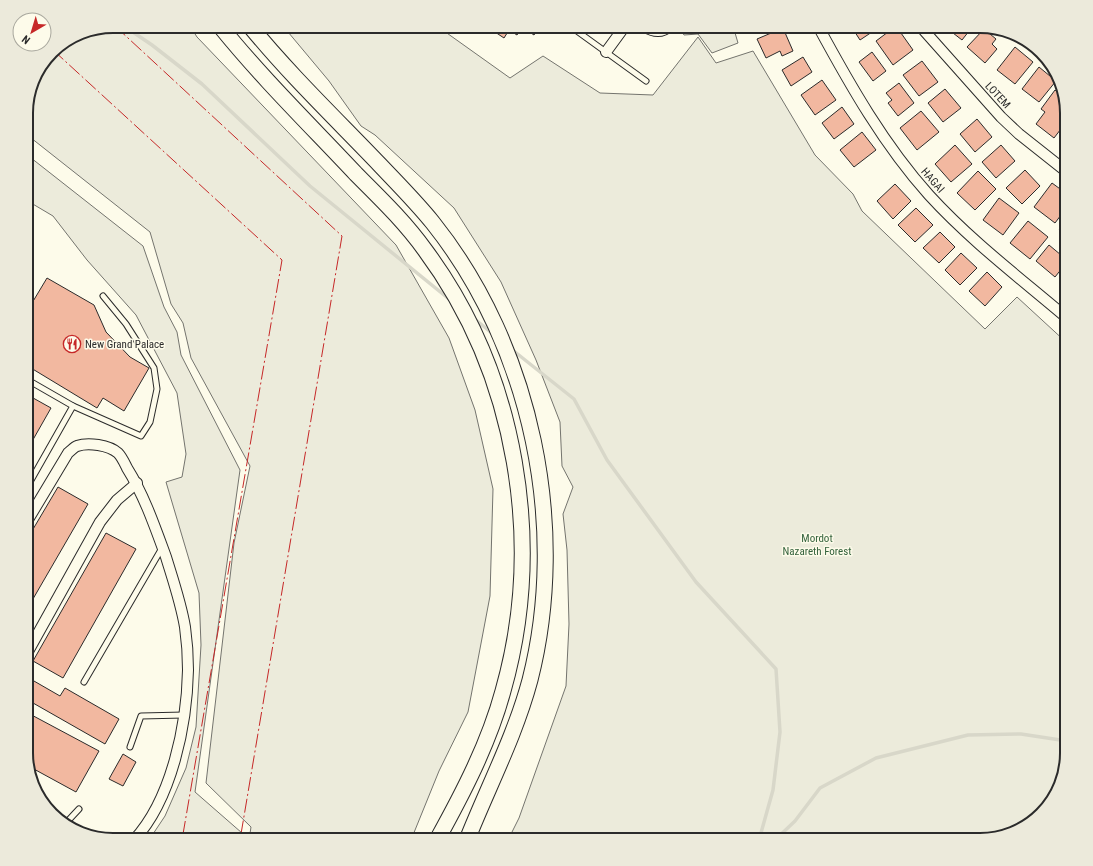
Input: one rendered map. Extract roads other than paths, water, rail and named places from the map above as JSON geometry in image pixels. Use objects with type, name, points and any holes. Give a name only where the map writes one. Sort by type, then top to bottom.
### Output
[{"type":"main road","points":[[226,33],[261,74],[402,222],[426,250],[451,290],[479,345],[493,382],[507,427],[520,502],[521,522],[522,581],[516,637],[502,694],[489,731],[458,801],[441,833]]},
{"type":"main road","points":[[256,33],[278,58],[404,190],[444,237],[459,258],[500,336],[515,375],[529,422],[543,500],[544,521],[544,582],[538,641],[530,679],[518,719],[470,833]]},
{"type":"street","points":[[606,52],[620,33]]},
{"type":"street","name":"HAGAI","points":[[822,33],[854,89],[880,130],[929,195],[989,252],[1060,312]]},
{"type":"street","name":"LOTEM","points":[[926,33],[1001,117],[1019,134],[1060,166]]},
{"type":"street","points":[[33,511],[68,453],[76,446],[89,443],[104,446],[118,452],[137,483],[176,588],[185,628],[188,670],[184,715],[177,753],[164,790],[148,822],[139,833]]},
{"type":"street","points":[[33,643],[100,522],[117,500],[137,483]]},
{"type":"lane","points":[[580,33],[646,81]]},
{"type":"lane","points":[[33,383],[73,406],[141,436],[150,422],[157,389],[154,368],[126,324],[103,296]]},
{"type":"lane","points":[[33,477],[73,406]]},
{"type":"lane","points":[[84,682],[162,547]]},
{"type":"lane","points":[[130,747],[141,716],[184,715]]},
{"type":"lane","points":[[69,820],[79,809]]},
{"type":"waterway","points":[[134,33],[202,84],[310,186],[449,299]]},
{"type":"waterway","points":[[471,316],[493,334]]},
{"type":"waterway","points":[[510,348],[574,399],[607,460],[696,582],[776,669],[780,732],[773,790],[761,833]]},
{"type":"waterway","points":[[782,833],[795,821],[820,788],[876,758],[968,735],[1021,734],[1060,740]]},
{"type":"place","name":"New Grand Palace","points":[[72,344]]},
{"type":"park label","name":"Mordot Nazareth Forest","points":[[817,544]]}]
